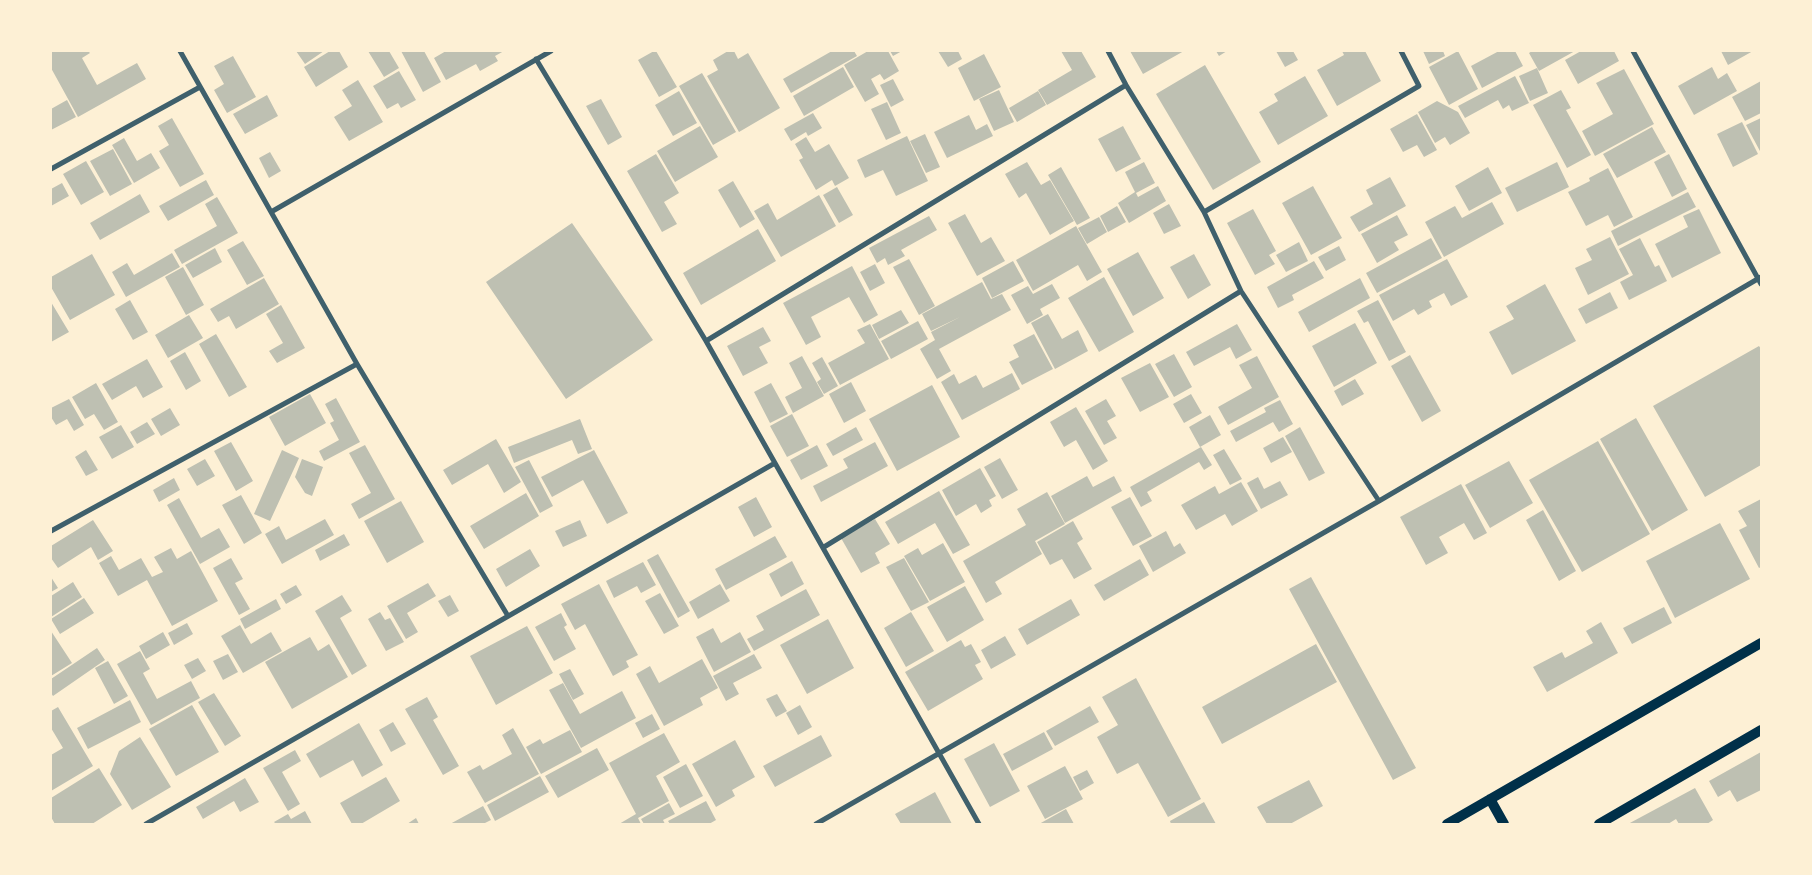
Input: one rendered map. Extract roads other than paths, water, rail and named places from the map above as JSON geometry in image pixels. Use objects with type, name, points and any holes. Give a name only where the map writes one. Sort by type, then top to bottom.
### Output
[{"type":"main road","points":[[1447,824],[1761,644]]},
{"type":"main road","points":[[1599,824],[1761,730]]},
{"type":"main road","points":[[1490,799],[1504,824]]},
{"type":"street","points":[[180,51],[357,364],[508,616]]},
{"type":"street","points":[[272,212],[551,51]]},
{"type":"street","points":[[1108,51],[1126,85],[1204,212],[1241,291],[1379,501]]},
{"type":"street","points":[[1204,212],[1418,86],[1401,51]]},
{"type":"street","points":[[816,824],[1760,280],[1633,51]]},
{"type":"street","points":[[536,59],[706,341],[979,824]]},
{"type":"street","points":[[706,341],[1126,85]]},
{"type":"street","points":[[51,169],[200,87]]},
{"type":"street","points":[[824,547],[1241,291]]},
{"type":"street","points":[[51,531],[357,364]]},
{"type":"street","points":[[146,824],[775,463]]}]
